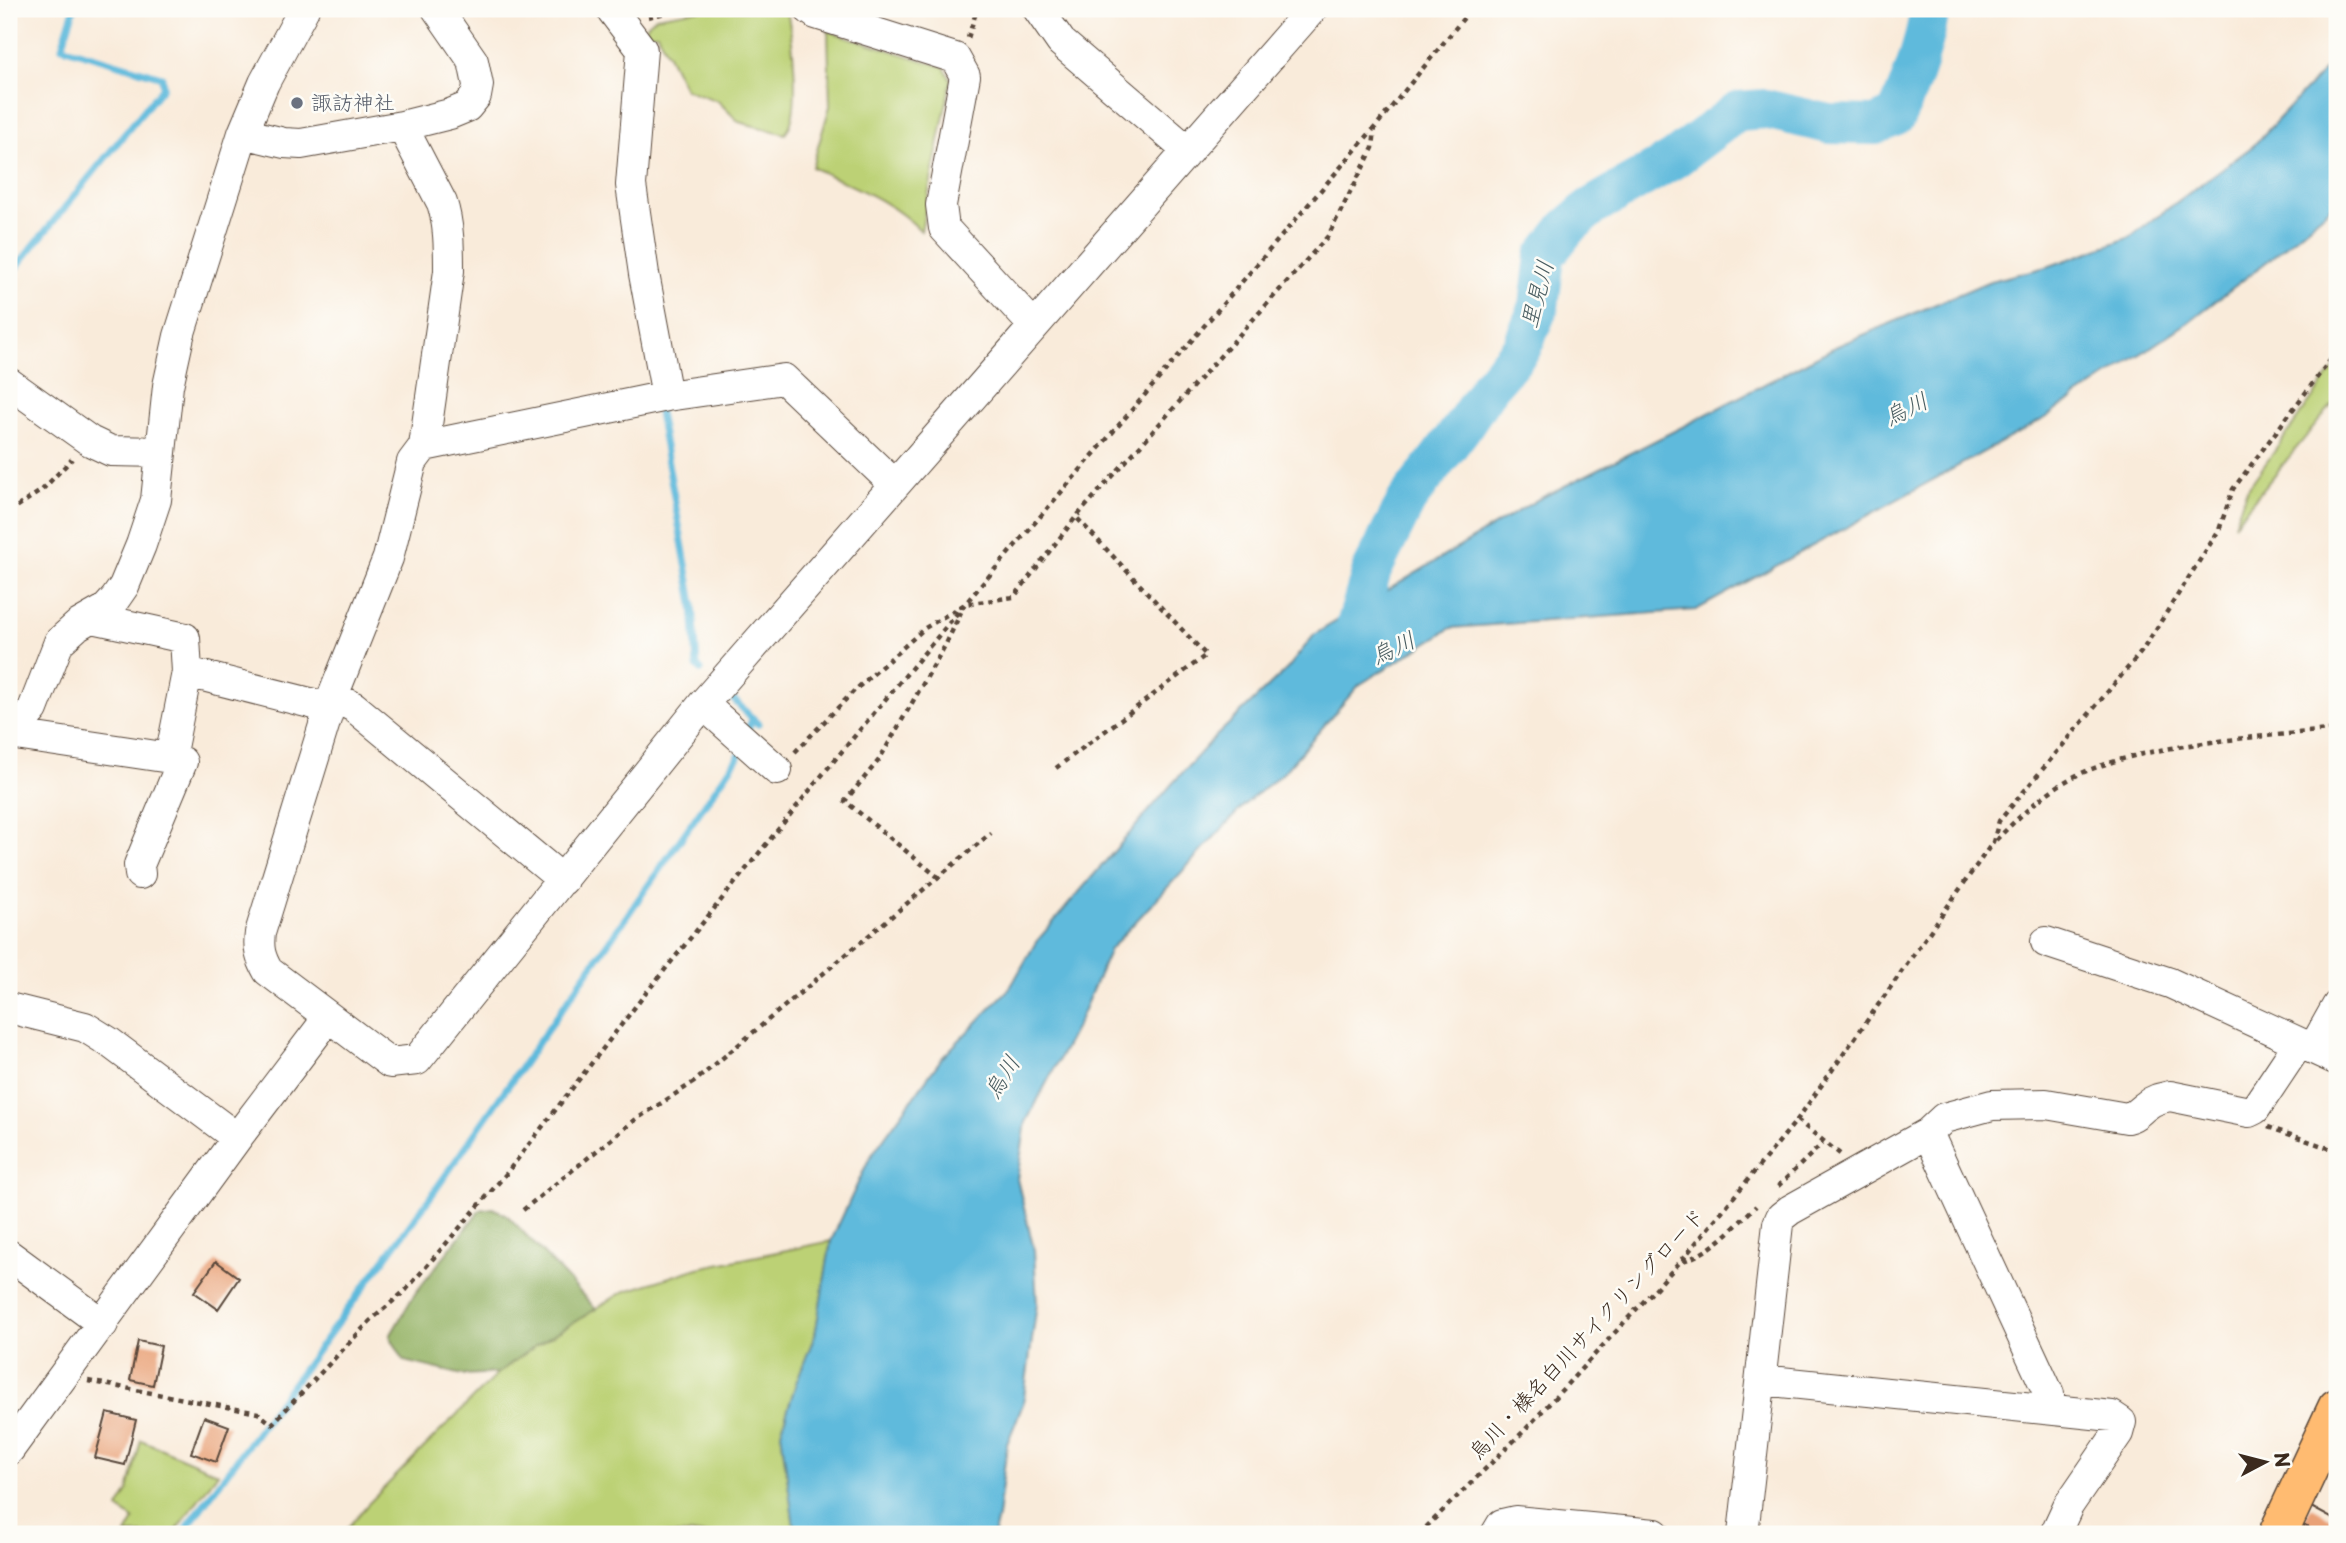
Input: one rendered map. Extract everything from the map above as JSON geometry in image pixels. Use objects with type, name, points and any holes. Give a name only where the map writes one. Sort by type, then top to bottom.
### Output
[{"type":"main road","points":[[2278,1534],[2337,1408]]},
{"type":"street","points":[[9,733],[33,709],[59,642],[78,625],[106,609],[120,592],[141,545],[156,500],[168,386],[179,336],[243,133],[264,83],[304,9]]},
{"type":"street","points":[[243,133],[301,145],[402,126],[467,107],[476,96],[478,85],[473,61],[437,9]]},
{"type":"street","points":[[810,9],[816,14],[955,58],[965,76],[941,205],[944,228],[1034,326]]},
{"type":"street","points":[[1038,9],[1061,42],[1188,151]]},
{"type":"street","points":[[402,126],[442,203],[446,215],[449,251],[449,271],[424,446],[412,463],[388,558],[332,702],[258,944],[260,957],[268,971],[390,1063],[417,1060],[703,704],[1312,9]]},
{"type":"street","points":[[617,16],[642,50],[631,185],[644,274],[667,396]]},
{"type":"street","points":[[424,446],[667,396],[783,379],[894,484]]},
{"type":"street","points":[[9,383],[90,442],[111,451],[161,453]]},
{"type":"street","points":[[93,618],[186,638],[187,673],[170,758]]},
{"type":"street","points":[[187,673],[354,707],[563,880]]},
{"type":"street","points":[[703,704],[777,770]]},
{"type":"street","points":[[9,733],[182,762],[139,865],[140,874]]},
{"type":"street","points":[[2046,942],[2170,983],[2317,1051]]},
{"type":"street","points":[[1743,1534],[1781,1217],[1928,1133],[1944,1118],[1992,1105],[2046,1104],[2127,1118],[2157,1099],[2170,1097],[2249,1112],[2317,1051],[2337,1006]]},
{"type":"street","points":[[9,1008],[85,1027],[110,1042],[237,1138]]},
{"type":"street","points":[[9,1450],[328,1018]]},
{"type":"street","points":[[1928,1133],[2049,1394],[2049,1408]]},
{"type":"street","points":[[9,1255],[103,1324]]},
{"type":"street","points":[[1762,1380],[2112,1416],[2121,1422],[2118,1433],[2068,1506],[2055,1534]]},
{"type":"street","points":[[1496,1534],[1502,1524],[1515,1521],[1655,1534]]},
{"type":"path","points":[[617,16],[682,9]]},
{"type":"path","points":[[63,1376],[258,1413],[272,1424],[370,1321],[406,1290],[506,1174],[642,998],[793,811],[965,604],[1376,126],[1471,9]]},
{"type":"path","points":[[777,770],[886,661],[925,628],[965,604],[1014,597],[1076,517],[1328,236],[1373,148],[1376,126]]},
{"type":"path","name":"烏川・榛名白川サイクリングロード","points":[[1993,842],[1999,821],[2142,651],[2219,530],[2233,489],[2337,351]]},
{"type":"path","points":[[9,512],[42,490],[90,442]]},
{"type":"path","points":[[1056,768],[1206,655],[1076,517]]},
{"type":"path","points":[[939,878],[845,801],[879,760],[946,644],[965,604]]},
{"type":"path","name":"烏川・榛名白川サイクリングロード","points":[[1419,1534],[1523,1432],[1681,1261],[1797,1120],[1993,842],[2028,808],[2088,770],[2145,754],[2180,747],[2337,729]]},
{"type":"path","points":[[523,1210],[635,1120],[694,1082],[991,833]]},
{"type":"path","points":[[1773,1191],[1823,1143],[1797,1120]]},
{"type":"path","points":[[2267,1126],[2337,1151]]},
{"type":"path","points":[[1681,1261],[1696,1257],[1723,1238],[1763,1200]]},
{"type":"green space","points":[[704,9],[787,10],[795,93],[794,110],[785,134],[739,122],[718,101],[685,89],[657,33],[648,33],[646,26],[656,17]]},
{"type":"green space","points":[[828,31],[944,67],[951,80],[921,231],[884,202],[812,167],[830,106]]},
{"type":"green space","points":[[2337,364],[2337,399],[2234,524],[2246,491]]},
{"type":"green space","points":[[493,1208],[507,1215],[596,1309],[535,1346],[498,1373],[463,1375],[404,1361],[390,1336],[414,1295],[480,1210]]},
{"type":"green space","points":[[831,1241],[815,1335],[781,1432],[795,1534],[342,1534],[368,1504],[498,1373],[535,1346],[623,1292],[698,1268]]},
{"type":"green space","points":[[141,1440],[218,1473],[173,1534],[126,1534],[134,1520],[118,1508],[128,1491]]},
{"type":"water","name":"烏川","points":[[2337,57],[2337,202],[2265,263],[2187,323],[2040,421],[1696,610],[1451,628],[1359,685],[1283,773],[1246,803],[1110,949],[1079,1021],[1026,1122],[1017,1179],[1034,1250],[1037,1304],[1023,1404],[1007,1444],[994,1534],[795,1534],[781,1432],[815,1335],[831,1241],[869,1159],[942,1058],[1010,988],[1036,942],[1172,784],[1215,737],[1287,669],[1315,634],[1537,500],[1835,347],[1990,281],[2047,267],[2128,238],[2253,146]]},
{"type":"building","points":[[216,1261],[239,1278],[218,1309],[194,1292]]},
{"type":"building","points":[[138,1341],[161,1346],[153,1385],[130,1380]]},
{"type":"building","points":[[107,1413],[136,1420],[125,1465],[95,1458]]},
{"type":"building","points":[[204,1417],[229,1426],[216,1462],[191,1453]]},
{"type":"building","points":[[2311,1507],[2337,1521],[2337,1534],[2310,1534],[2312,1530],[2302,1524]]},
{"type":"waterway","points":[[9,276],[163,87],[162,77],[62,47],[74,9]]},
{"type":"waterway","name":"里見川","points":[[1347,657],[1372,570],[1407,500],[1491,384],[1521,349],[1539,306],[1545,256],[1567,228],[1590,208],[1674,159],[1738,111],[1765,109],[1829,124],[1875,125],[1896,116],[1917,64],[1930,9]]},
{"type":"waterway","points":[[659,412],[693,604],[697,666],[701,670]]},
{"type":"waterway","points":[[728,694],[758,724]]},
{"type":"waterway","points":[[746,733],[753,718]]},
{"type":"waterway","points":[[182,1534],[429,1199],[738,757],[741,748]]},
{"type":"place","name":"諏訪神社","points":[[297,103]]}]
